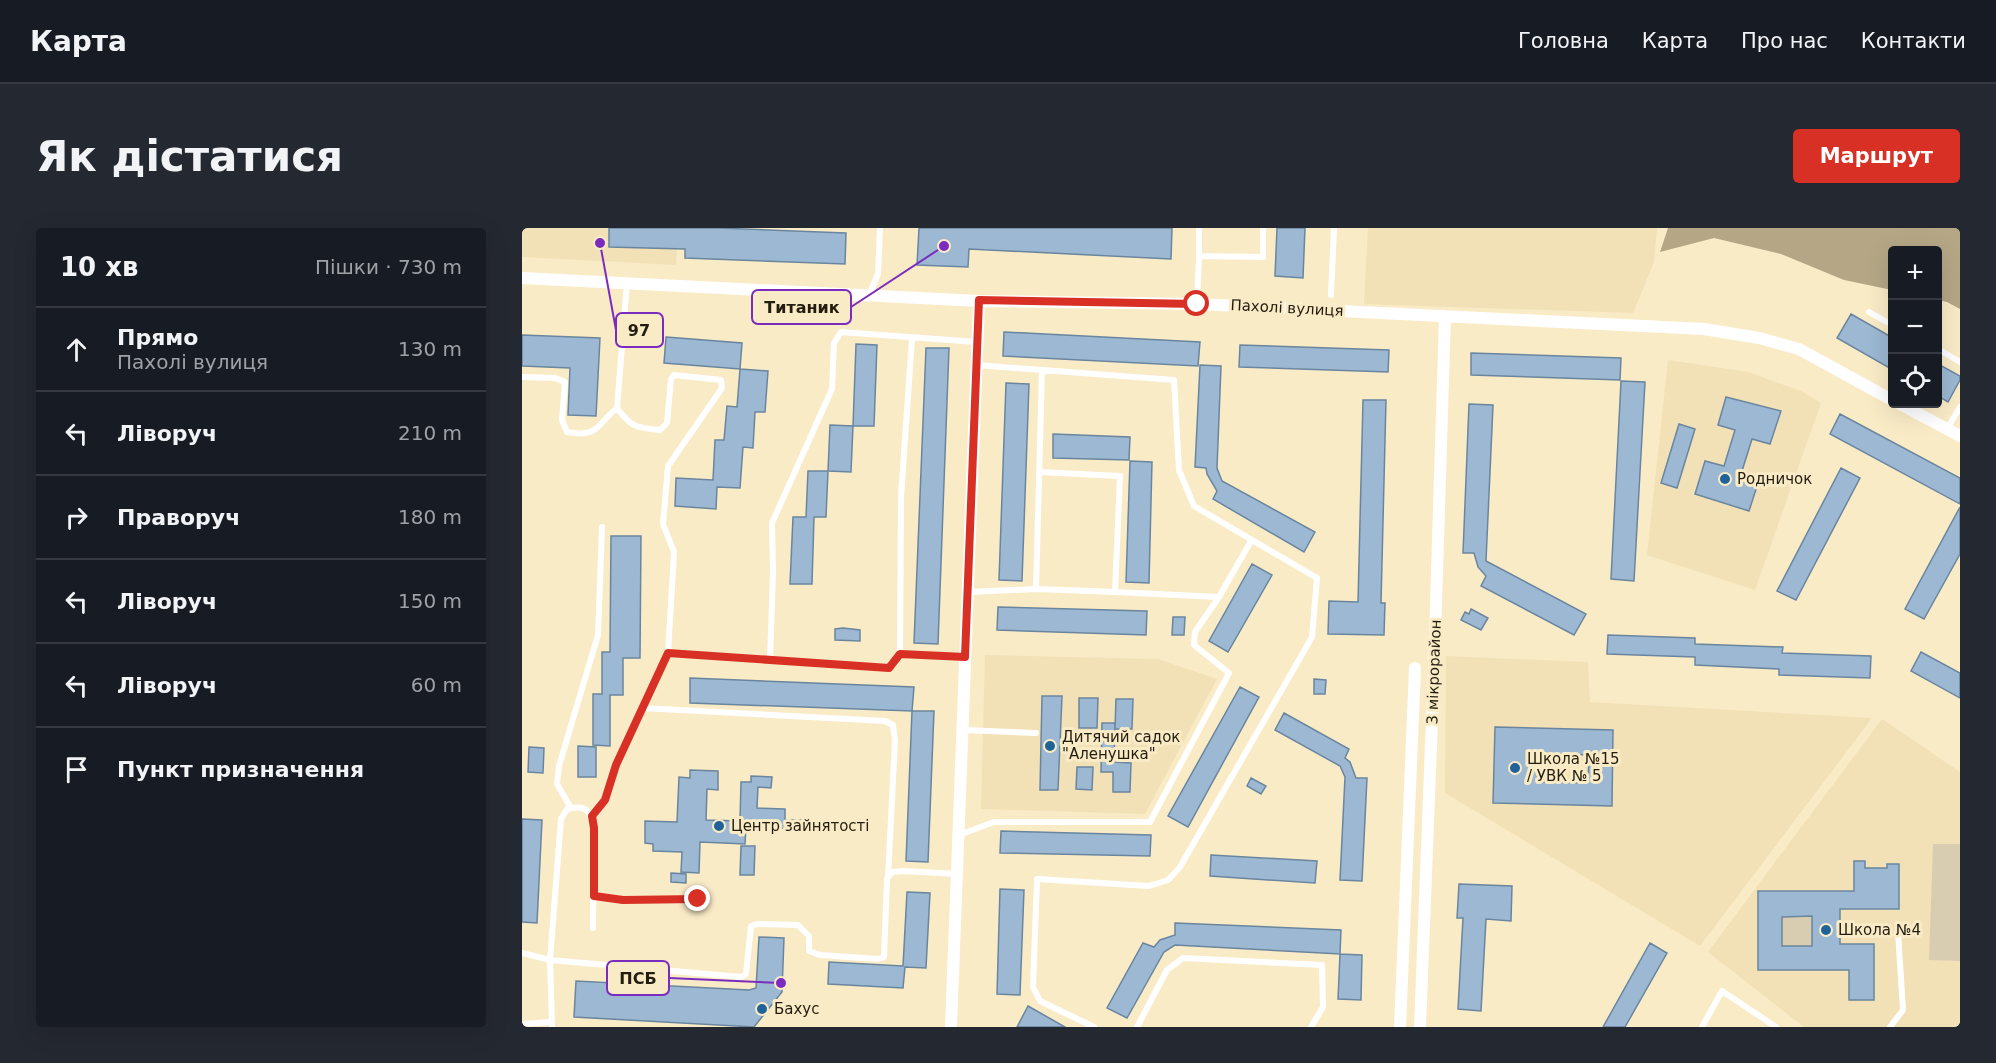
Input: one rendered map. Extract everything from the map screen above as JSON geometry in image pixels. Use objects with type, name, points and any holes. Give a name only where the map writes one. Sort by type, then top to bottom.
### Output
[{"type":"street","name":"Пахолі вулиця","points":[[522,278],[979,300],[1197,304],[1704,329],[1759,338],[1799,349],[1888,397]]},
{"type":"street","points":[[951,1027],[979,300]]},
{"type":"street","name":"3 мікрорайон","points":[[1420,1027],[1445,316]]},
{"type":"street","points":[[1907,408],[1960,436]]},
{"type":"street","name":"3 мікрорайон","points":[[1400,1027],[1415,668]]},
{"type":"lane","points":[[869,295],[878,274],[880,228]]},
{"type":"lane","points":[[1197,304],[1199,228]]},
{"type":"lane","points":[[1199,256],[1263,257],[1263,228]]},
{"type":"lane","points":[[1331,295],[1334,228]]},
{"type":"lane","points":[[522,377],[555,378],[565,382],[562,420],[567,432],[586,434],[596,430],[617,408],[627,284]]},
{"type":"lane","points":[[1869,312],[1888,322]]},
{"type":"lane","points":[[770,660],[772,523],[831,388],[834,343],[841,332],[977,342]]},
{"type":"lane","points":[[668,653],[889,668],[900,654],[901,497],[912,338]]},
{"type":"lane","points":[[1942,351],[1960,362]]},
{"type":"lane","points":[[976,365],[1174,380],[1179,470],[1194,506],[1317,578],[1312,637],[1180,867],[1168,879],[1149,886],[1037,879],[1033,987],[1040,1001],[1094,1027]]},
{"type":"lane","points":[[1036,589],[1042,370]]},
{"type":"lane","points":[[592,816],[605,800],[616,765],[668,653],[674,552],[663,524],[668,466],[722,388],[721,380],[674,375],[671,379],[667,423],[660,430],[639,428],[628,423],[617,408]]},
{"type":"lane","points":[[1947,429],[1960,407]]},
{"type":"lane","points":[[1039,472],[1120,476],[1115,592]]},
{"type":"lane","points":[[571,808],[557,784],[559,766],[598,635],[602,527]]},
{"type":"lane","points":[[958,836],[994,822],[1150,822],[1229,673],[1194,645],[1195,632],[1219,597],[1251,541]]},
{"type":"lane","points":[[968,592],[1036,589],[1219,597]]},
{"type":"lane","points":[[900,654],[965,657]]},
{"type":"lane","points":[[522,953],[550,960],[741,977],[746,974],[751,926],[757,924],[798,925],[809,936],[810,951],[820,955],[884,957],[895,741],[893,725],[885,721],[642,708]]},
{"type":"lane","points":[[962,730],[1036,733]]},
{"type":"lane","points":[[522,1024],[552,1025],[550,960],[561,819],[567,809],[576,807],[586,809],[592,816],[594,828],[593,928]]},
{"type":"lane","points":[[888,878],[892,872],[903,871],[957,874]]},
{"type":"lane","points":[[594,896],[623,900],[698,899]]},
{"type":"lane","points":[[1890,1027],[1903,1010],[1898,932]]},
{"type":"lane","points":[[1137,1027],[1167,970],[1182,958],[1322,965],[1323,1007],[1311,1027]]},
{"type":"lane","points":[[1702,1027],[1722,991],[1776,1027]]},
{"type":"shaded area","points":[[522,228],[678,228],[676,265],[522,257]]},
{"type":"shaded area","points":[[1368,228],[1657,228],[1654,262],[1633,313],[1364,304]]},
{"type":"shaded area","points":[[1668,228],[1960,228],[1960,309],[1942,301],[1942,246],[1888,246],[1888,289],[1844,280],[1781,254],[1714,238],[1660,252]]},
{"type":"shaded area","name":"Родничок","points":[[1668,360],[1748,372],[1801,391],[1821,403],[1755,590],[1647,555]]},
{"type":"shaded area","points":[[985,655],[1158,659],[1217,679],[1145,814],[981,809]]},
{"type":"shaded area","points":[[1446,656],[1588,662],[1590,702],[1872,718],[1700,946],[1445,793]]},
{"type":"shaded area","points":[[1882,719],[1960,772],[1960,1027],[1804,1027],[1708,952]]},
{"type":"shaded area","points":[[1933,844],[1960,844],[1960,961],[1929,960]]},
{"type":"shaded area","points":[[1812,916],[1812,946],[1782,946],[1782,917]]},
{"type":"building","points":[[609,228],[719,228],[846,233],[845,264],[685,258],[685,249],[609,247]]},
{"type":"building","points":[[919,228],[1172,228],[1171,259],[969,249],[968,267],[917,265]]},
{"type":"building","points":[[1277,228],[1305,228],[1303,278],[1275,276]]},
{"type":"building","points":[[1851,314],[1888,335],[1888,367],[1837,338]]},
{"type":"building","points":[[1004,332],[1200,342],[1198,366],[1003,356]]},
{"type":"building","points":[[522,335],[600,338],[596,416],[568,415],[570,368],[522,366]]},
{"type":"building","points":[[666,337],[742,343],[740,369],[664,363]]},
{"type":"building","points":[[856,344],[877,345],[874,426],[853,426]]},
{"type":"building","points":[[1240,345],[1389,350],[1388,372],[1239,367]]},
{"type":"building","points":[[926,348],[949,348],[938,644],[914,643]]},
{"type":"building","points":[[1471,353],[1621,358],[1620,380],[1471,375]]},
{"type":"building","points":[[1200,365],[1221,366],[1217,468],[1222,481],[1315,532],[1304,552],[1213,499],[1217,491],[1206,468],[1195,467]]},
{"type":"building","points":[[1942,366],[1960,376],[1948,402],[1942,398]]},
{"type":"building","points":[[740,369],[768,371],[765,412],[755,412],[753,448],[743,447],[740,488],[717,487],[716,509],[675,506],[676,478],[713,480],[715,440],[724,440],[727,406],[737,407]]},
{"type":"building","points":[[1621,381],[1645,382],[1634,581],[1611,579]]},
{"type":"building","points":[[1006,383],[1029,384],[1022,581],[999,580]]},
{"type":"building","points":[[1726,397],[1781,411],[1770,444],[1752,439],[1742,471],[1760,477],[1749,511],[1695,494],[1705,461],[1724,466],[1735,430],[1718,425]]},
{"type":"building","points":[[1363,400],[1386,400],[1381,603],[1385,603],[1384,635],[1328,634],[1329,601],[1358,602]]},
{"type":"building","points":[[1469,404],[1493,405],[1486,561],[1586,614],[1574,635],[1481,586],[1486,576],[1478,567],[1474,553],[1463,553]]},
{"type":"building","points":[[1840,414],[1960,478],[1960,504],[1830,434]]},
{"type":"building","points":[[1679,424],[1695,429],[1677,488],[1661,483]]},
{"type":"building","points":[[830,425],[853,426],[851,472],[828,471]]},
{"type":"building","points":[[1053,434],[1130,437],[1129,460],[1053,458]]},
{"type":"building","points":[[1130,461],[1152,462],[1149,583],[1126,582]]},
{"type":"building","points":[[1841,468],[1860,478],[1796,600],[1777,591]]},
{"type":"building","points":[[808,471],[828,471],[826,517],[814,517],[812,584],[790,584],[793,517],[806,517]]},
{"type":"building","points":[[1960,507],[1960,554],[1924,619],[1905,609]]},
{"type":"building","points":[[611,536],[641,536],[640,658],[623,658],[623,695],[610,695],[610,746],[593,745],[593,694],[602,694],[602,652],[610,652]]},
{"type":"building","points":[[1252,564],[1272,575],[1228,652],[1209,641]]},
{"type":"building","points":[[998,607],[1147,611],[1146,635],[997,630]]},
{"type":"building","points":[[1471,609],[1488,618],[1481,630],[1461,620],[1465,612],[1469,614]]},
{"type":"building","points":[[1173,617],[1185,617],[1184,635],[1172,635]]},
{"type":"building","points":[[835,629],[860,630],[860,641],[835,640]]},
{"type":"building","points":[[1608,635],[1695,638],[1695,644],[1783,647],[1782,653],[1871,656],[1870,678],[1779,675],[1779,669],[1695,665],[1695,657],[1607,654]]},
{"type":"building","points":[[1921,652],[1960,673],[1960,698],[1911,671]]},
{"type":"building","points":[[690,678],[914,687],[912,711],[690,703]]},
{"type":"building","points":[[1314,679],[1326,680],[1325,694],[1314,694]]},
{"type":"building","points":[[1240,687],[1259,697],[1188,827],[1168,816]]},
{"type":"building","points":[[1042,696],[1062,696],[1058,790],[1040,790]]},
{"type":"building","points":[[1079,698],[1098,698],[1097,728],[1079,728]]},
{"type":"building","points":[[1116,699],[1133,699],[1132,729],[1115,729]]},
{"type":"building","points":[[912,711],[934,711],[928,862],[906,861]]},
{"type":"building","points":[[1284,713],[1349,749],[1345,758],[1350,762],[1356,778],[1367,778],[1362,881],[1340,880],[1345,777],[1340,766],[1275,730]]},
{"type":"building","points":[[1102,723],[1115,723],[1114,762],[1131,763],[1130,792],[1113,792],[1113,772],[1101,772]]},
{"type":"building","name":"Школа №15 / УВК № 5","points":[[1495,727],[1613,730],[1612,806],[1493,803]],"holes":[[[1537,753],[1589,755],[1588,783],[1537,782]]]},
{"type":"building","points":[[578,746],[596,747],[596,777],[578,777]]},
{"type":"building","points":[[529,747],[544,748],[543,773],[528,772]]},
{"type":"building","points":[[1077,767],[1093,767],[1092,790],[1076,789]]},
{"type":"building","name":"Центр зайнятості","points":[[690,770],[718,771],[718,790],[707,789],[706,820],[740,821],[741,782],[751,782],[751,776],[772,777],[771,788],[758,787],[757,808],[785,809],[785,820],[803,820],[803,829],[746,827],[745,844],[700,842],[699,873],[681,872],[682,852],[653,851],[653,844],[645,843],[645,821],[677,822],[679,777],[690,778]]},
{"type":"building","points":[[1251,778],[1266,786],[1261,794],[1247,786]]},
{"type":"building","points":[[522,819],[542,820],[537,923],[522,922]]},
{"type":"building","points":[[1001,831],[1151,835],[1150,856],[1000,853]]},
{"type":"building","points":[[741,846],[755,846],[754,875],[740,875]]},
{"type":"building","points":[[1211,855],[1317,861],[1315,883],[1210,876]]},
{"type":"building","name":"Школа №4","points":[[1854,861],[1865,861],[1865,868],[1887,868],[1887,864],[1899,864],[1899,909],[1840,909],[1840,944],[1874,944],[1874,1000],[1849,1000],[1849,970],[1758,970],[1758,891],[1854,891]],"holes":[[[1812,916],[1812,946],[1782,946],[1782,917]]]},
{"type":"building","points":[[671,873],[686,874],[686,883],[671,882]]},
{"type":"building","points":[[1459,884],[1512,886],[1511,921],[1486,919],[1481,1011],[1458,1009],[1463,918],[1457,918]]},
{"type":"building","points":[[1000,889],[1024,890],[1020,995],[997,994]]},
{"type":"building","points":[[907,892],[930,893],[926,968],[905,967],[903,988],[828,984],[829,962],[903,966]]},
{"type":"building","points":[[1175,923],[1341,930],[1340,954],[1175,945],[1164,952],[1127,1018],[1107,1008],[1143,943],[1154,947],[1160,940],[1175,935]]},
{"type":"building","points":[[759,937],[784,938],[782,992],[754,1027],[574,1017],[576,981],[749,990],[756,988]]},
{"type":"building","points":[[1650,943],[1667,953],[1625,1027],[1603,1027]]},
{"type":"building","points":[[1340,954],[1362,955],[1361,1000],[1338,999]]},
{"type":"building","points":[[1028,1006],[1065,1027],[1017,1027]]},
{"type":"place","name":"97","points":[[600,243]]},
{"type":"place","name":"Титаник","points":[[944,246]]},
{"type":"place","name":"Родничок","points":[[1725,479]]},
{"type":"place","name":"Дитячий садок \"Аленушка\"","points":[[1050,746]]},
{"type":"place","name":"Школа №15 / УВК № 5","points":[[1515,768]]},
{"type":"place","name":"Центр зайнятості","points":[[719,826]]},
{"type":"place","name":"Школа №4","points":[[1826,930]]},
{"type":"place","name":"ПСБ","points":[[781,983]]},
{"type":"place","name":"Бахус","points":[[762,1009]]},
{"type":"route","points":[[698,899],[623,900],[594,896],[592,816],[605,800],[616,765],[668,653],[889,668],[900,654],[965,657],[979,300],[1197,304]]}]
